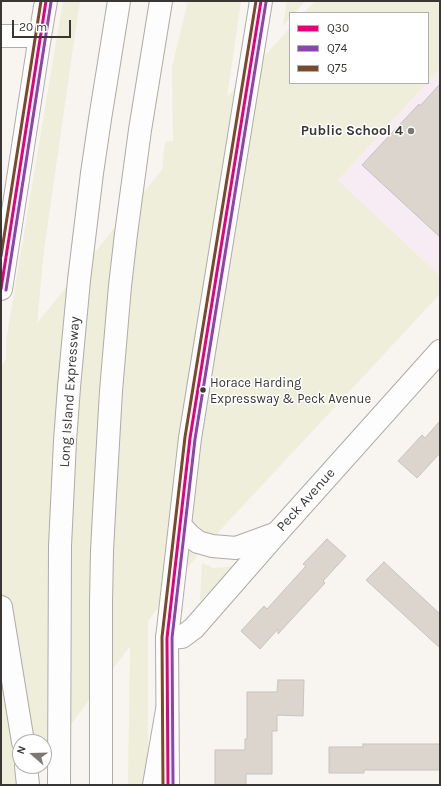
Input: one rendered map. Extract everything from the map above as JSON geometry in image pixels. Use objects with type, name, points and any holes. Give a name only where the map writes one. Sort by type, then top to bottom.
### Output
[{"type":"main road","points":[[1,290],[46,1]]},
{"type":"main road","name":"Long Island Expressway","points":[[59,785],[60,546],[68,402],[79,280],[90,188],[119,1]]},
{"type":"main road","points":[[101,785],[102,558],[104,496],[111,391],[126,234],[140,130],[161,1]]},
{"type":"main road","points":[[168,785],[167,638],[190,438],[260,1]]},
{"type":"main road","points":[[1,36],[40,36]]},
{"type":"main road","name":"Peck Avenue","points":[[167,638],[182,636],[194,628],[440,351]]},
{"type":"main road","points":[[180,525],[189,536],[198,542],[212,546],[236,548],[277,533]]},
{"type":"main road","points":[[1,607],[21,734]]},
{"type":"main road","points":[[154,785],[167,710]]},
{"type":"main road","points":[[27,774],[28,785]]},
{"type":"shaded area","name":"Public School 4","points":[[440,68],[440,276],[338,180],[426,84],[429,84],[429,81]]},
{"type":"green space","points":[[63,1],[80,1],[44,250],[37,323],[162,170],[165,142],[173,141],[172,67],[188,1],[241,1],[227,97],[289,29],[289,84],[426,84],[338,180],[440,276],[440,294],[198,554],[148,621],[148,753],[144,785],[128,785],[130,646],[52,749],[52,734],[12,734],[12,774],[33,774],[25,785],[1,785],[1,367],[6,360],[6,341]]},
{"type":"green space","points":[[287,1],[305,1],[296,12],[289,12],[289,19],[283,26]]},
{"type":"green space","points":[[315,1],[440,1],[440,68],[429,81],[429,12],[305,12]]},
{"type":"green space","points":[[202,563],[213,568],[227,567],[238,563],[200,601]]},
{"type":"building","points":[[440,84],[440,237],[362,165],[419,104],[420,106]]},
{"type":"building","points":[[440,421],[440,453],[417,478],[398,461],[422,435],[425,438]]},
{"type":"building","points":[[327,539],[346,556],[323,581],[325,583],[278,634],[278,629],[260,649],[241,631],[264,606],[267,609],[306,566],[303,564]]},
{"type":"building","points":[[384,562],[440,614],[440,648],[366,580]]},
{"type":"building","points":[[278,680],[304,680],[303,716],[277,715],[277,731],[272,731],[272,774],[246,774],[246,785],[215,785],[215,750],[245,750],[245,739],[247,739],[247,692],[277,692]]},
{"type":"building","points":[[363,744],[440,744],[440,770],[364,770],[364,773],[329,773],[329,747],[363,747]]},
{"type":"transit line","name":"Q75","points":[[1,256],[41,1]]},
{"type":"transit line","name":"Q30","points":[[1,289],[46,1]]},
{"type":"transit line","name":"Q75","points":[[163,785],[162,637],[185,437],[256,1]]},
{"type":"transit line","name":"Q30","points":[[168,785],[167,638],[190,438],[261,1]]},
{"type":"transit line","name":"Q74","points":[[6,290],[51,2]]},
{"type":"transit line","name":"Q74","points":[[173,785],[172,638],[195,439],[266,2]]},
{"type":"place","name":"Public School 4","points":[[411,131]]},
{"type":"place","name":"Horace Harding Expressway & Peck Avenue","points":[[203,390]]}]
